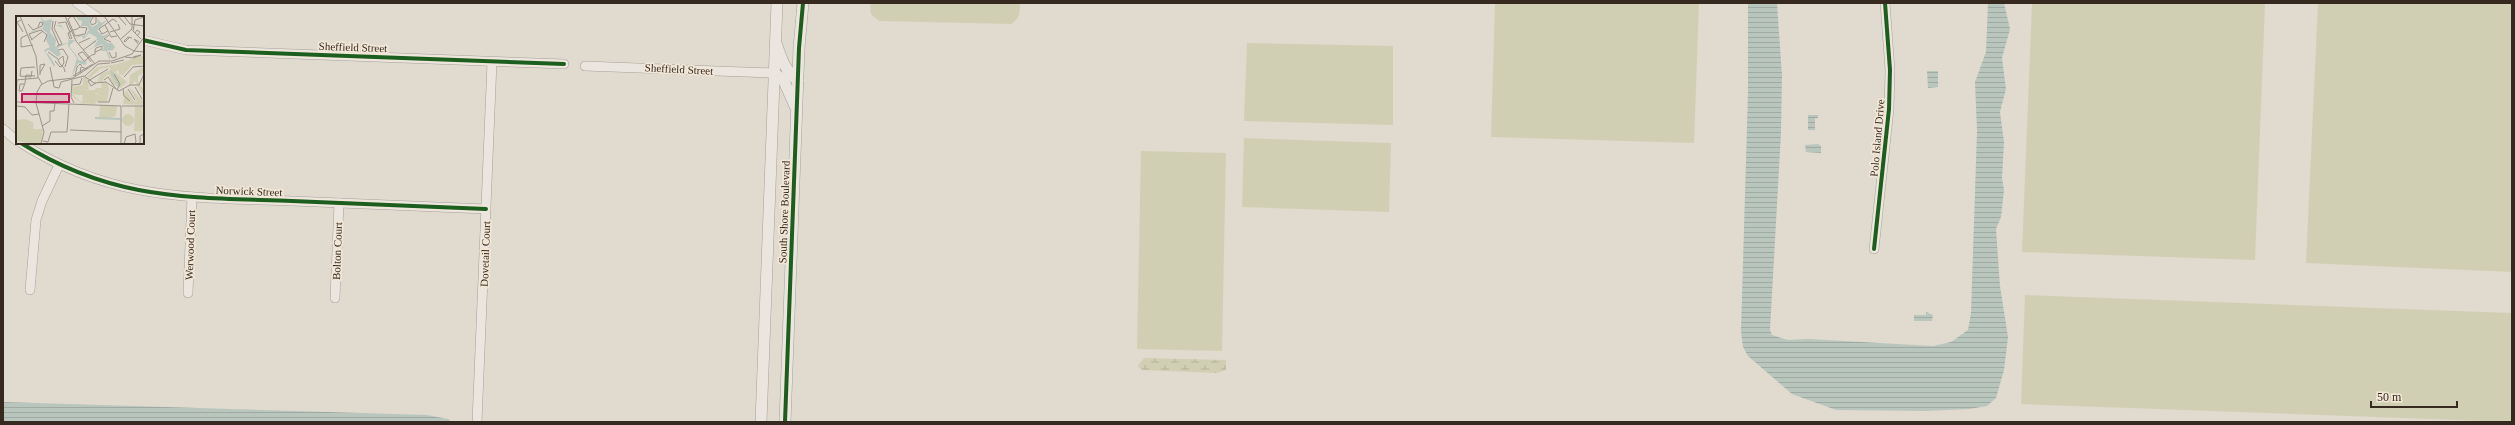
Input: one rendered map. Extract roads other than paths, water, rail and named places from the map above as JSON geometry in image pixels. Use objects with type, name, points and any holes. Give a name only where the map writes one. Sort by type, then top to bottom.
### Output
[{"type":"street","points":[[77,3],[96,16]]},
{"type":"street","name":"South Shore Boulevard","points":[[761,422],[774,37],[777,3]]},
{"type":"street","name":"South Shore Boulevard","points":[[785,422],[798,81],[803,3]]},
{"type":"street","name":"Polo Island Drive","points":[[1874,250],[1889,109],[1890,70],[1885,3]]},
{"type":"street","points":[[774,37],[784,66],[790,75],[798,81]]},
{"type":"street","name":"Sheffield Street","points":[[144,40],[186,50],[564,64]]},
{"type":"street","name":"Dovetail Court","points":[[477,422],[492,62]]},
{"type":"street","name":"Sheffield Street","points":[[585,66],[773,73]]},
{"type":"street","points":[[773,73],[783,79],[797,110]]},
{"type":"street","points":[[3,129],[16,139]]},
{"type":"street","name":"Norwick Street","points":[[23,144],[59,165],[95,180],[127,189],[192,198],[486,209]]},
{"type":"street","points":[[30,290],[36,220],[42,201],[59,165]]},
{"type":"street","name":"Werwood Court","points":[[188,292],[192,198]]},
{"type":"street","name":"Bolton Court","points":[[335,298],[339,203]]}]
